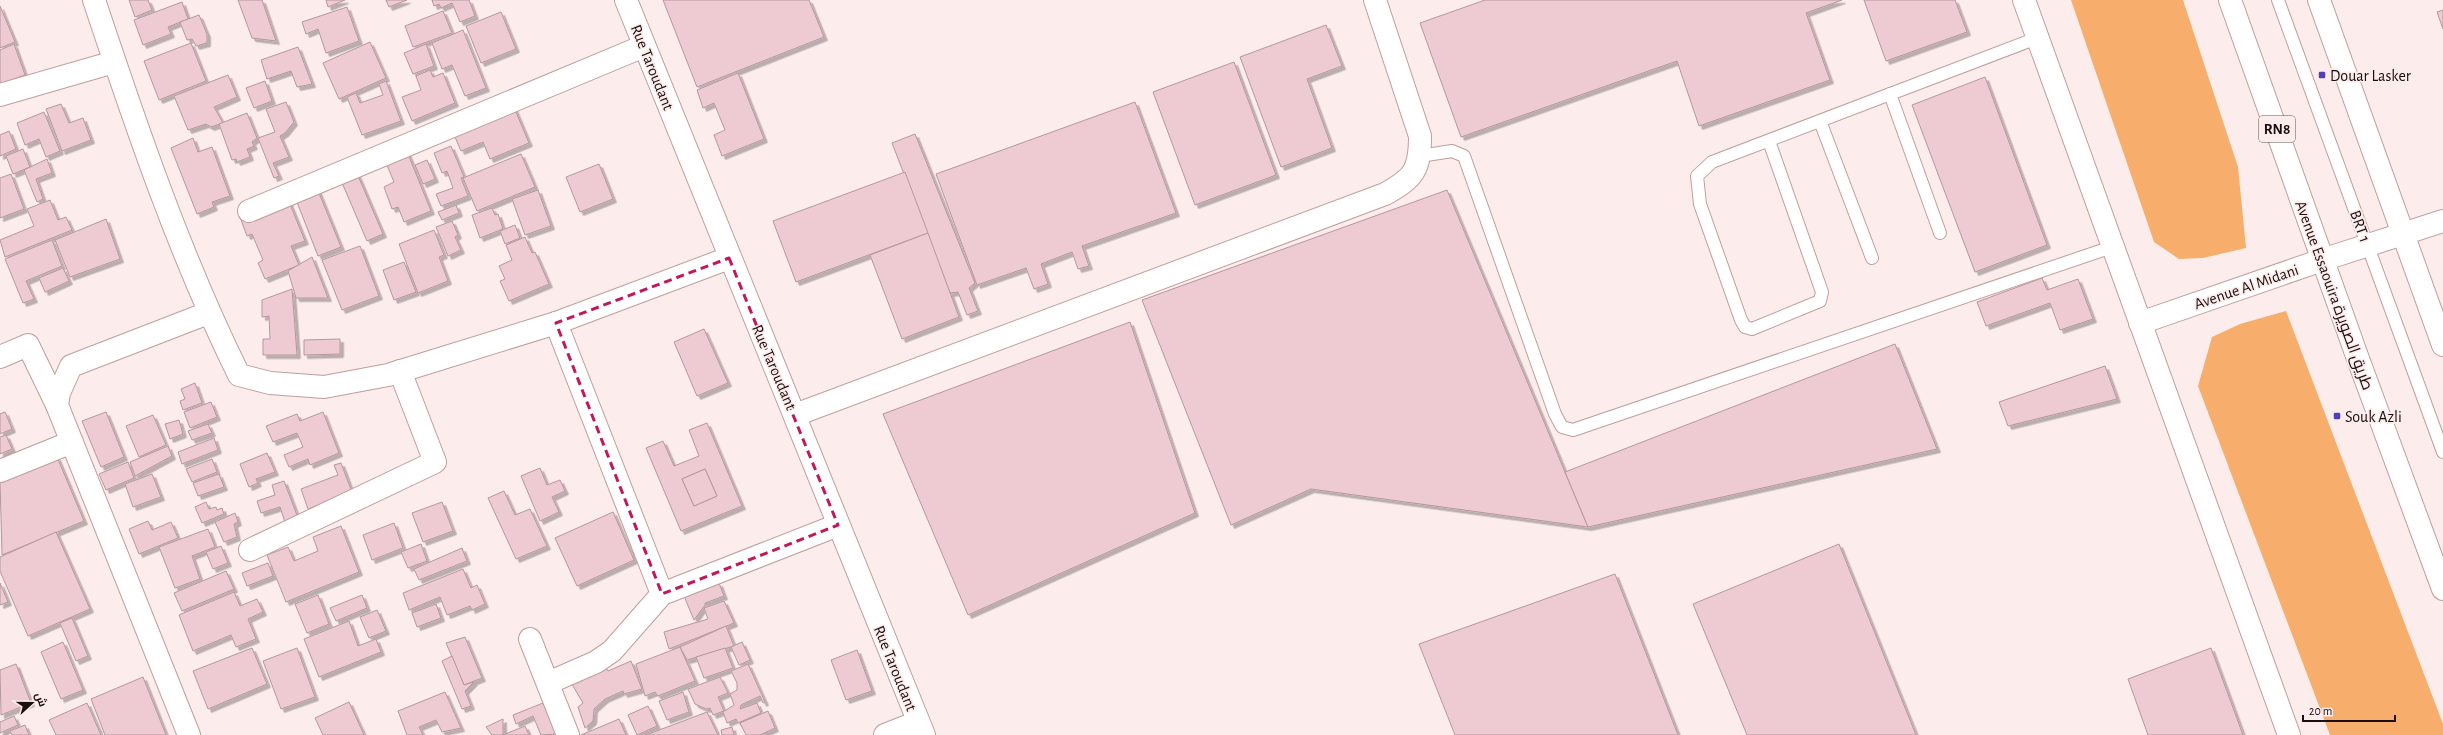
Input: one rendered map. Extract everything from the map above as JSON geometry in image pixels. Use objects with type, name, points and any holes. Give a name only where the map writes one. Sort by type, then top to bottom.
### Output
[{"type":"street","points":[[94,0],[114,62],[208,313],[239,375],[270,383],[324,386],[400,371],[556,323],[729,258]]},
{"type":"street","name":"Rue Taroudant","points":[[626,0],[729,258],[795,415],[921,729]]},
{"type":"street","points":[[795,415],[1385,194],[1406,183],[1414,173],[1420,156],[1420,136],[1375,0]]},
{"type":"street","points":[[2024,0],[2289,735]]},
{"type":"street","name":"Avenue Essaouira طريق الصويرة","points":[[2230,0],[2322,260],[2443,589]]},
{"type":"street","points":[[2319,0],[2443,345]]},
{"type":"street","points":[[249,212],[644,46]]},
{"type":"street","points":[[0,95],[114,62]]},
{"type":"street","name":"Avenue Al Midani","points":[[2140,323],[2322,260],[2443,221]]},
{"type":"street","points":[[57,405],[63,384],[71,366],[208,313]]},
{"type":"street","points":[[556,323],[662,594]]},
{"type":"street","points":[[0,357],[28,345],[57,405],[189,735]]},
{"type":"street","points":[[250,550],[435,462],[400,371]]},
{"type":"street","points":[[0,471],[72,442]]},
{"type":"street","points":[[548,683],[596,662],[612,651],[662,594],[838,525]]},
{"type":"street","points":[[530,639],[568,735]]},
{"type":"street","points":[[885,735],[921,729]]},
{"type":"lane","name":"BRT 1","points":[[2278,0],[2443,452]]},
{"type":"lane","points":[[1769,141],[1822,292],[1820,301],[1752,329],[1745,327],[1742,320],[1700,204],[1697,176],[1712,162],[2037,38]]},
{"type":"lane","points":[[1890,94],[1940,233]]},
{"type":"lane","points":[[1820,121],[1872,258]]},
{"type":"lane","points":[[1420,156],[1452,151],[1464,156],[1555,414],[1562,427],[1573,430],[2112,247]]},
{"type":"highlighted area","points":[[729,258],[838,525],[662,594],[556,323]]},
{"type":"shaded area","points":[[2071,0],[2183,0],[2238,167],[2246,248],[2203,258],[2179,259],[2154,242]]},
{"type":"shaded area","points":[[2286,311],[2443,724],[2443,735],[2330,735],[2198,386],[2212,337],[2240,324]]},
{"type":"building","points":[[129,0],[148,0],[152,10],[135,17]]},
{"type":"building","points":[[238,0],[262,0],[276,41],[252,38]]},
{"type":"building","points":[[326,0],[345,0],[328,7]]},
{"type":"building","points":[[386,0],[407,0],[389,7]]},
{"type":"building","points":[[432,0],[469,0],[475,16],[460,22],[452,3],[441,8],[439,4],[434,6]]},
{"type":"building","points":[[663,0],[809,0],[824,37],[697,87]]},
{"type":"building","points":[[1485,0],[1842,0],[1806,13],[1830,80],[1699,126],[1677,61],[1461,137],[1420,23]]},
{"type":"building","points":[[1864,0],[1955,0],[1967,32],[1886,61]]},
{"type":"building","points":[[182,2],[188,19],[168,27],[171,34],[143,45],[134,20]]},
{"type":"building","points":[[0,6],[15,42],[0,48]]},
{"type":"building","points":[[347,7],[359,41],[326,53],[318,29],[306,34],[302,22]]},
{"type":"building","points":[[2443,10],[2443,29],[2437,12]]},
{"type":"building","points":[[443,11],[452,33],[413,47],[405,26]]},
{"type":"building","points":[[501,12],[516,49],[481,63],[466,26]]},
{"type":"building","points":[[199,15],[207,34],[207,43],[196,46],[192,39],[187,40],[180,22]]},
{"type":"building","points":[[1326,25],[1342,66],[1307,79],[1332,148],[1281,167],[1240,57]]},
{"type":"building","points":[[463,30],[486,88],[465,96],[452,65],[442,69],[432,43]]},
{"type":"building","points":[[370,42],[386,78],[339,99],[323,63]]},
{"type":"building","points":[[191,43],[206,81],[159,100],[144,61]]},
{"type":"building","points":[[14,44],[25,75],[0,84],[0,50]]},
{"type":"building","points":[[426,44],[434,66],[413,74],[404,53]]},
{"type":"building","points":[[298,47],[312,84],[297,87],[291,71],[267,79],[261,60]]},
{"type":"building","points":[[1234,62],[1276,175],[1195,205],[1153,92]]},
{"type":"building","points":[[430,70],[433,77],[443,73],[455,103],[412,121],[402,97],[421,90],[416,76]]},
{"type":"building","points":[[738,73],[764,139],[722,156],[714,135],[725,130],[714,103],[703,108],[697,90]]},
{"type":"building","points":[[228,75],[237,97],[214,107],[223,123],[211,127],[206,124],[188,130],[174,96]]},
{"type":"building","points":[[1985,77],[2047,245],[1975,272],[1912,105]]},
{"type":"building","points":[[265,81],[272,101],[254,108],[246,88]]},
{"type":"building","points":[[386,81],[401,121],[362,135],[347,97],[356,93],[360,103],[383,95],[379,84]]},
{"type":"building","points":[[286,102],[294,122],[285,133],[280,136],[289,157],[273,163],[279,176],[274,178],[258,138],[275,132],[266,109]]},
{"type":"building","points":[[1135,102],[1176,213],[1082,246],[1089,266],[1078,269],[1072,252],[1041,264],[1048,284],[1034,289],[1026,268],[977,285],[936,174]]},
{"type":"building","points":[[61,104],[69,123],[83,118],[91,140],[62,151],[46,109]]},
{"type":"building","points":[[513,105],[529,143],[490,159],[483,142],[461,151],[452,130]]},
{"type":"building","points":[[44,112],[60,151],[46,157],[39,139],[25,145],[17,123]]},
{"type":"building","points":[[247,113],[257,138],[252,142],[254,146],[247,149],[250,157],[237,162],[236,159],[232,160],[219,124]]},
{"type":"building","points":[[9,131],[16,149],[0,156],[0,135]]},
{"type":"building","points":[[915,134],[975,283],[969,288],[978,311],[967,315],[958,292],[950,293],[892,143]]},
{"type":"building","points":[[193,138],[198,152],[212,147],[230,196],[212,202],[214,207],[197,214],[171,148]]},
{"type":"building","points":[[451,146],[464,177],[461,178],[468,196],[441,206],[436,194],[453,188],[447,171],[442,173],[434,153]]},
{"type":"building","points":[[23,149],[30,167],[13,174],[6,156]]},
{"type":"building","points":[[406,149],[431,211],[404,222],[398,207],[392,209],[384,187],[394,182],[384,158]]},
{"type":"building","points":[[521,154],[535,187],[477,211],[463,178]]},
{"type":"building","points":[[47,159],[52,173],[36,179],[43,199],[37,202],[24,170]]},
{"type":"building","points":[[427,160],[435,179],[423,184],[415,165]]},
{"type":"building","points":[[599,164],[613,199],[580,212],[566,177]]},
{"type":"building","points":[[356,171],[383,234],[367,241],[340,178]]},
{"type":"building","points":[[905,172],[928,233],[796,282],[773,221]]},
{"type":"building","points":[[11,174],[24,209],[0,218],[0,178]]},
{"type":"building","points":[[317,188],[341,247],[318,256],[295,197]]},
{"type":"building","points":[[538,190],[551,226],[525,235],[512,199]]},
{"type":"building","points":[[1447,190],[1588,527],[1311,489],[1231,525],[1142,300]]},
{"type":"building","points":[[287,197],[305,241],[291,246],[299,265],[265,279],[258,263],[263,260],[252,234],[247,236],[240,217]]},
{"type":"building","points":[[50,200],[58,220],[66,217],[72,230],[5,257],[0,240],[34,226],[27,209]]},
{"type":"building","points":[[456,205],[459,213],[442,220],[438,212]]},
{"type":"building","points":[[492,208],[495,215],[498,214],[503,229],[480,238],[472,215]]},
{"type":"building","points":[[106,219],[120,259],[70,277],[55,240]]},
{"type":"building","points":[[452,221],[458,235],[455,237],[461,250],[448,256],[436,227]]},
{"type":"building","points":[[515,225],[520,238],[505,244],[500,231]]},
{"type":"building","points":[[434,230],[444,255],[439,257],[448,281],[418,293],[399,244]]},
{"type":"building","points":[[928,233],[959,317],[902,339],[870,255]]},
{"type":"building","points":[[525,237],[532,253],[535,252],[549,284],[509,301],[500,281],[505,279],[499,266],[512,260],[506,245]]},
{"type":"building","points":[[52,240],[62,266],[26,281],[34,299],[23,303],[5,259]]},
{"type":"building","points":[[360,246],[379,296],[342,310],[322,260]]},
{"type":"building","points":[[312,257],[328,298],[296,298],[288,271]]},
{"type":"building","points":[[404,262],[416,292],[394,300],[383,270]]},
{"type":"building","points":[[63,268],[69,281],[45,292],[39,278]]},
{"type":"building","points":[[2042,278],[2047,290],[2078,279],[2093,319],[2060,330],[2050,303],[1986,326],[1977,302]]},
{"type":"building","points":[[292,289],[297,355],[263,355],[263,339],[270,339],[269,316],[262,317],[262,300]]},
{"type":"building","points":[[1130,322],[1195,513],[968,615],[883,414]]},
{"type":"building","points":[[704,329],[728,383],[697,396],[674,342]]},
{"type":"building","points":[[340,339],[340,354],[304,355],[304,340]]},
{"type":"building","points":[[1895,344],[1937,449],[1588,527],[1565,472]]},
{"type":"building","points":[[2105,366],[2117,399],[2008,426],[1999,402]]},
{"type":"building","points":[[195,383],[202,403],[183,410],[180,401],[185,399],[181,389]]},
{"type":"building","points":[[211,402],[217,417],[190,428],[184,412]]},
{"type":"building","points":[[5,412],[12,429],[0,434],[0,414]]},
{"type":"building","points":[[106,412],[124,457],[101,467],[82,421]]},
{"type":"building","points":[[323,412],[339,453],[310,465],[308,459],[289,467],[284,455],[303,447],[297,433],[273,442],[266,426],[297,414],[300,421]]},
{"type":"building","points":[[153,415],[166,445],[139,457],[126,426]]},
{"type":"building","points":[[179,420],[183,434],[170,439],[165,424]]},
{"type":"building","points":[[707,423],[742,506],[681,531],[646,448],[663,441],[674,466],[699,456],[689,430]],"holes":[[[705,469],[717,496],[694,506],[682,479]]]},
{"type":"building","points":[[208,424],[212,433],[192,440],[188,431]]},
{"type":"building","points":[[6,435],[12,449],[0,454],[0,437]]},
{"type":"building","points":[[214,438],[218,450],[182,464],[178,452]]},
{"type":"building","points":[[168,446],[172,456],[135,476],[130,462]]},
{"type":"building","points":[[267,453],[275,472],[256,479],[258,483],[249,487],[240,464]]},
{"type":"building","points":[[57,457],[84,521],[2,555],[0,480]]},
{"type":"building","points":[[212,459],[217,472],[192,482],[186,469]]},
{"type":"building","points":[[128,462],[134,478],[106,490],[99,474]]},
{"type":"building","points":[[341,463],[352,492],[308,509],[301,489],[338,475],[334,465]]},
{"type":"building","points":[[540,468],[547,485],[560,480],[565,491],[552,497],[559,512],[540,521],[521,476]]},
{"type":"building","points":[[705,469],[717,496],[694,506],[682,479]]},
{"type":"building","points":[[152,474],[161,497],[133,507],[125,484]]},
{"type":"building","points":[[219,474],[224,487],[198,496],[193,483]]},
{"type":"building","points":[[284,481],[298,518],[285,522],[280,507],[261,513],[257,501],[275,495],[272,485]]},
{"type":"building","points":[[504,491],[515,515],[530,509],[547,546],[516,559],[488,498]]},
{"type":"building","points":[[206,502],[209,509],[216,507],[217,510],[222,508],[224,514],[202,523],[195,507]]},
{"type":"building","points":[[442,502],[453,531],[423,542],[412,513]]},
{"type":"building","points":[[613,512],[634,560],[577,586],[555,538]]},
{"type":"building","points":[[235,513],[238,522],[234,524],[237,537],[224,542],[215,522]]},
{"type":"building","points":[[148,521],[152,530],[171,522],[178,538],[139,554],[129,529]]},
{"type":"building","points":[[394,523],[403,548],[372,560],[363,535]]},
{"type":"building","points":[[341,526],[359,572],[286,602],[267,555],[288,547],[294,561],[318,551],[313,537]]},
{"type":"building","points":[[208,529],[215,547],[192,556],[200,579],[175,588],[159,547]]},
{"type":"building","points":[[56,532],[90,609],[28,636],[0,571],[0,557]]},
{"type":"building","points":[[421,544],[427,561],[408,568],[401,552]]},
{"type":"building","points":[[1839,544],[1916,735],[1747,735],[1693,604]]},
{"type":"building","points":[[221,546],[228,563],[213,569],[206,552]]},
{"type":"building","points":[[462,548],[467,561],[419,580],[414,569]]},
{"type":"building","points":[[268,563],[273,576],[247,586],[242,573]]},
{"type":"building","points":[[463,569],[471,588],[477,585],[485,604],[472,610],[470,606],[447,615],[440,597],[409,610],[403,593]]},
{"type":"building","points":[[226,571],[234,589],[182,611],[174,593]]},
{"type":"building","points":[[1615,574],[1678,735],[1455,735],[1419,644]]},
{"type":"building","points":[[0,583],[8,602],[0,605]]},
{"type":"building","points":[[719,583],[724,596],[705,603],[694,620],[684,596]]},
{"type":"building","points":[[234,592],[240,606],[257,599],[263,612],[248,619],[256,639],[236,647],[231,635],[193,651],[179,615]]},
{"type":"building","points":[[318,595],[329,624],[307,633],[295,604]]},
{"type":"building","points":[[362,595],[367,608],[336,621],[330,608]]},
{"type":"building","points":[[724,601],[734,623],[669,649],[664,632],[708,619],[704,608]]},
{"type":"building","points":[[436,604],[441,618],[417,627],[412,613]]},
{"type":"building","points":[[377,610],[386,631],[369,638],[360,617]]},
{"type":"building","points":[[72,618],[88,656],[76,661],[60,623]]},
{"type":"building","points":[[349,621],[358,646],[376,639],[381,652],[319,677],[304,639]]},
{"type":"building","points":[[726,626],[734,646],[687,660],[680,647]]},
{"type":"building","points":[[465,637],[482,678],[464,685],[446,643]]},
{"type":"building","points":[[63,642],[83,690],[61,699],[41,652]]},
{"type":"building","points":[[742,642],[750,660],[739,665],[731,647]]},
{"type":"building","points":[[680,647],[695,681],[658,696],[655,692],[645,696],[636,664]]},
{"type":"building","points":[[252,648],[267,684],[208,709],[193,671]]},
{"type":"building","points":[[297,648],[315,697],[281,709],[263,661]]},
{"type":"building","points":[[725,648],[733,668],[704,678],[696,657]]},
{"type":"building","points":[[2211,648],[2243,735],[2148,735],[2128,679]]},
{"type":"building","points":[[857,650],[872,691],[846,700],[831,660]]},
{"type":"building","points":[[452,656],[464,685],[474,682],[465,691],[471,706],[462,709],[442,661]]},
{"type":"building","points":[[631,661],[642,689],[624,694],[623,691],[605,699],[594,709],[593,721],[585,728],[578,707],[583,703],[570,681],[606,668],[608,671]]},
{"type":"building","points":[[16,664],[31,703],[1,715],[0,670]]},
{"type":"building","points":[[748,664],[765,702],[763,703],[760,696],[741,705],[740,709],[757,703],[761,713],[738,723],[736,719],[727,723],[723,712],[734,705],[730,694],[737,690],[737,683],[731,671]]},
{"type":"building","points":[[143,677],[166,735],[105,735],[91,699]]},
{"type":"building","points":[[720,677],[728,693],[718,697],[724,711],[713,715],[710,708],[706,709],[695,704],[688,689]]},
{"type":"building","points":[[445,692],[461,728],[442,732],[436,720],[419,727],[423,735],[407,735],[398,711]]},
{"type":"building","points":[[683,692],[689,712],[667,720],[659,701]]},
{"type":"building","points":[[349,702],[364,735],[323,735],[315,718]]},
{"type":"building","points":[[87,703],[101,735],[56,735],[49,720]]},
{"type":"building","points":[[543,703],[556,734],[541,735],[533,716],[516,724],[513,715]]},
{"type":"building","points":[[648,706],[657,726],[637,735],[628,715]]},
{"type":"building","points":[[768,711],[775,728],[760,735],[746,735],[740,723]]},
{"type":"building","points":[[707,712],[718,735],[646,735]]},
{"type":"building","points":[[14,716],[18,725],[0,733],[0,722]]},
{"type":"building","points":[[503,719],[503,735],[492,735],[486,727]]},
{"type":"building","points":[[619,719],[626,735],[581,735]]},
{"type":"building","points":[[25,725],[29,735],[12,735],[10,731]]},
{"type":"building","points":[[525,726],[529,735],[503,735]]},
{"type":"building","points":[[732,727],[734,735],[722,735],[721,730]]},
{"type":"place","name":"Douar Lasker","points":[[2322,75]]},
{"type":"place","name":"Souk Azli","points":[[2337,416]]}]
